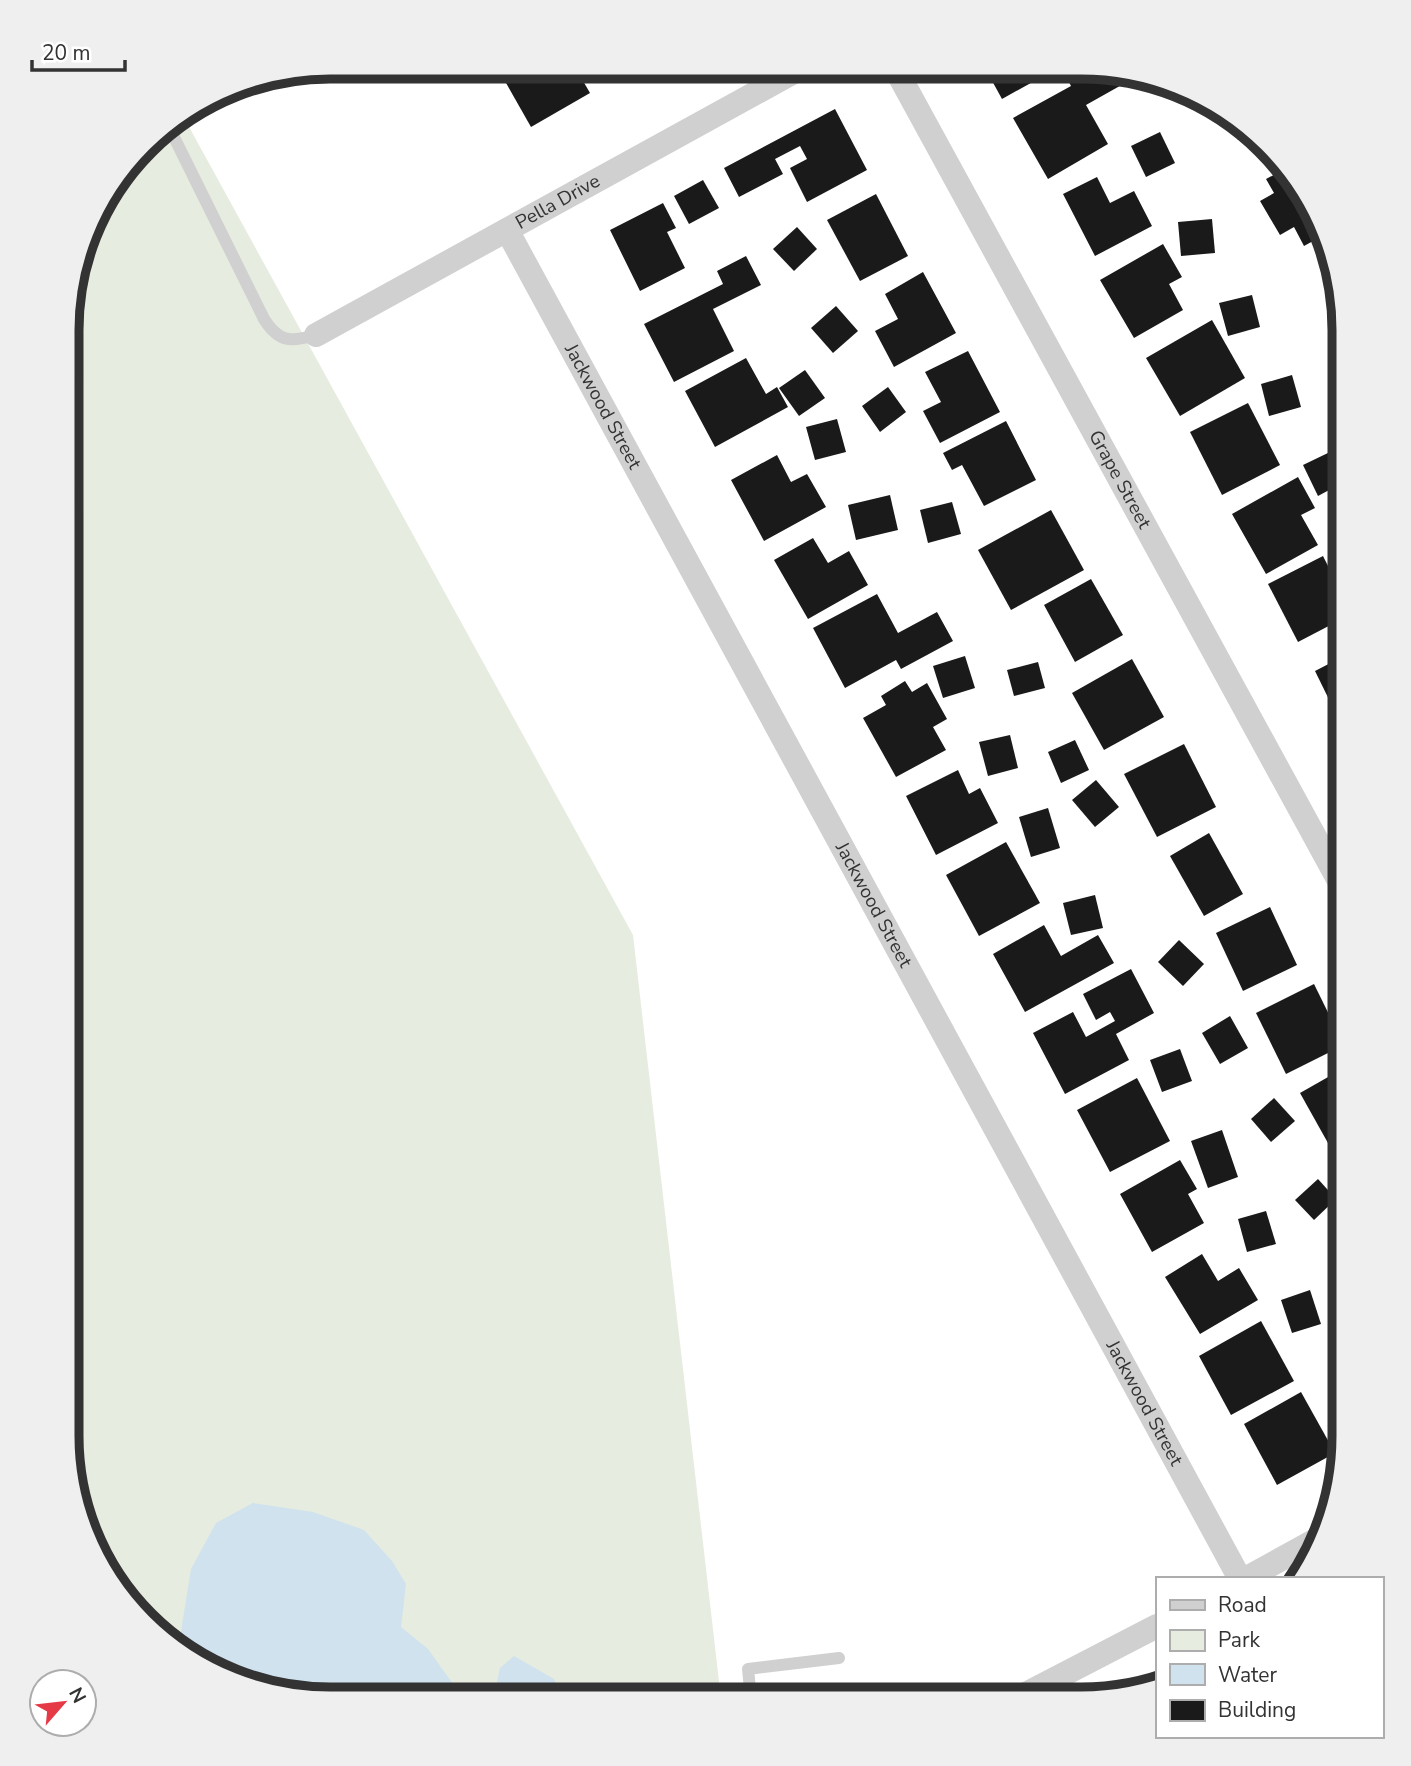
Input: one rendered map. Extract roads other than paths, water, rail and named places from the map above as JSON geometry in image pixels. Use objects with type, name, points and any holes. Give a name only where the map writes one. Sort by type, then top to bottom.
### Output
[{"type":"street","name":"Pella Drive","points":[[316,335],[781,79]]},
{"type":"street","name":"Grape Street","points":[[901,79],[1332,868]]},
{"type":"street","name":"Jackwood Street","points":[[507,230],[1242,1577]]},
{"type":"street","points":[[1247,1577],[1307,1545]]},
{"type":"street","points":[[1039,1687],[1156,1627]]},
{"type":"lane","points":[[173,134],[274,334],[286,339],[316,335]]},
{"type":"lane","points":[[750,1687],[748,1669],[839,1658]]},
{"type":"water","points":[[253,1503],[313,1512],[364,1530],[392,1561],[406,1584],[401,1627],[428,1649],[453,1684],[459,1687],[297,1685],[249,1674],[190,1645],[180,1637],[191,1569],[216,1523]]},
{"type":"water","points":[[514,1656],[554,1679],[558,1687],[496,1687],[500,1668]]}]
